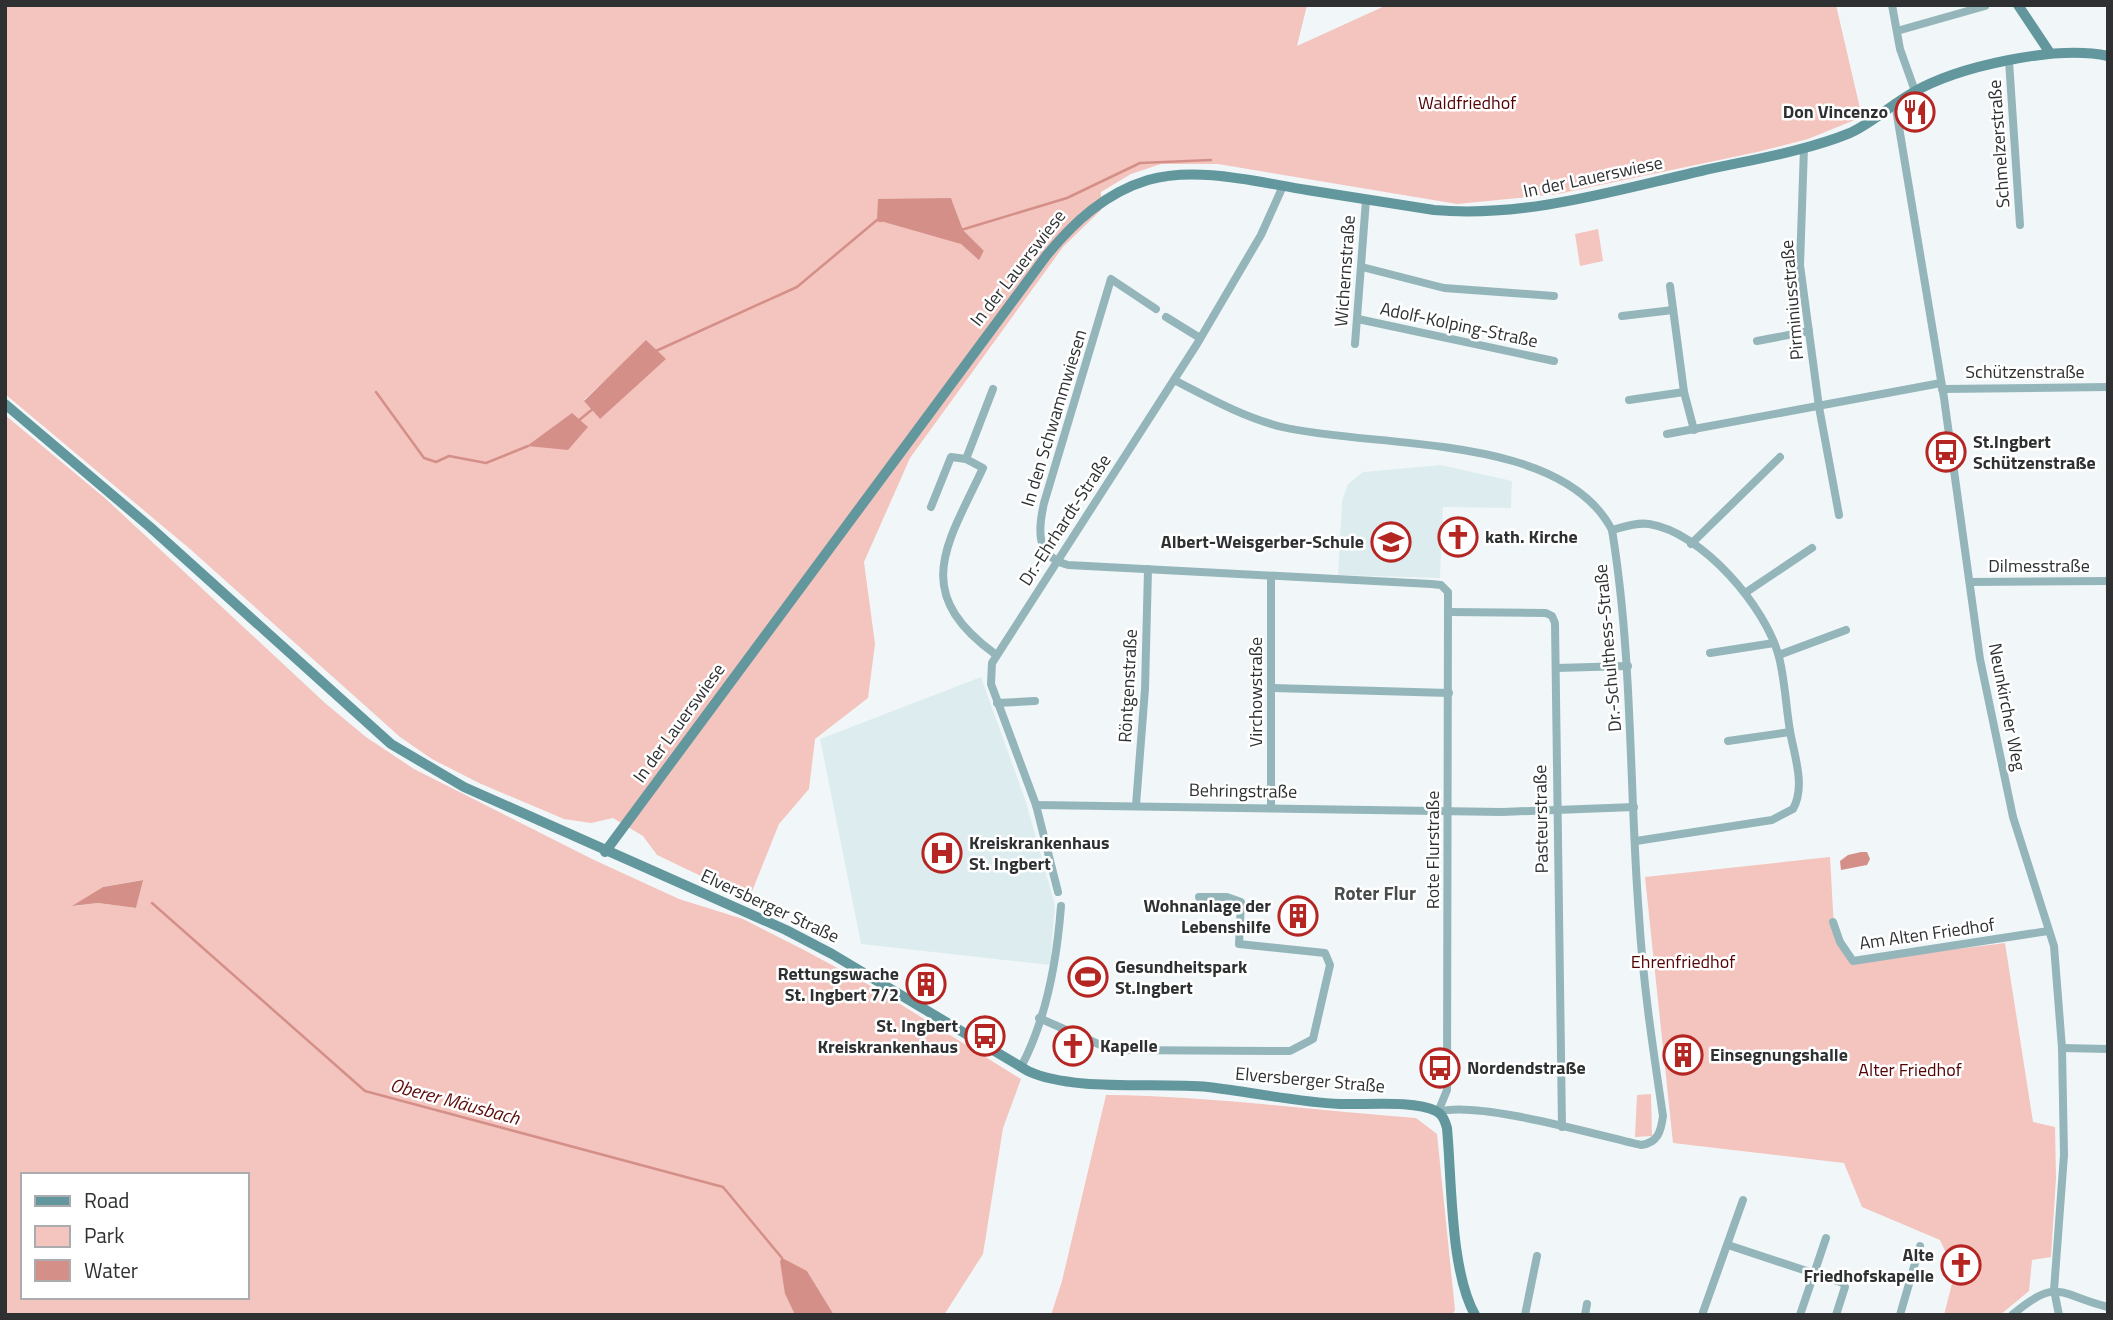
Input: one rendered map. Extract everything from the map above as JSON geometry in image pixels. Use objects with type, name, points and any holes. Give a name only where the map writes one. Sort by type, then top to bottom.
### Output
[{"type":"street","points":[[1892,5],[1906,73],[1915,91]]},
{"type":"street","points":[[2018,5],[2050,53]]},
{"type":"street","points":[[1897,31],[1985,6]]},
{"type":"street","name":"In der Lauerswiese","points":[[605,852],[1046,256],[1081,217],[1134,185],[1168,176],[1209,177],[1465,213],[1517,210],[1804,148],[1852,132],[1915,91],[1951,76],[2050,53],[2108,57]]},
{"type":"street","name":"Schmelzerstraße","points":[[2009,61],[2020,225]]},
{"type":"street","name":"Neunkircher Weg","points":[[1895,103],[1941,386],[1980,659],[2013,817],[2054,946],[2062,1048],[2064,1155],[2054,1290],[2059,1315]]},
{"type":"street","name":"Pirminiusstraße","points":[[1804,148],[1800,265],[1819,407],[1839,515]]},
{"type":"street","name":"Dr.-Ehrhardt-Straße","points":[[995,654],[1200,338],[1261,235],[1283,186]]},
{"type":"street","name":"Wichernstraße","points":[[1354,344],[1366,200]]},
{"type":"street","points":[[1362,267],[1444,288],[1554,296]]},
{"type":"street","name":"In den Schwammwiesen","points":[[1057,561],[1042,547],[1038,536],[1040,520],[1111,279],[1156,309]]},
{"type":"street","points":[[1670,286],[1684,392],[1694,430]]},
{"type":"street","points":[[1622,316],[1673,310]]},
{"type":"street","points":[[1166,317],[1200,338]]},
{"type":"street","name":"Adolf-Kolping-Straße","points":[[1358,319],[1554,361]]},
{"type":"street","points":[[1757,341],[1809,331]]},
{"type":"street","points":[[1174,380],[1245,415],[1283,427],[1469,452],[1523,464],[1579,490],[1606,519],[1612,530],[1647,524],[1691,544],[1745,593],[1779,655],[1799,792],[1797,802],[1787,813],[1772,820],[1636,841]]},
{"type":"street","name":"Schützenstraße","points":[[1667,434],[1941,386],[2108,387]]},
{"type":"street","points":[[966,459],[993,389]]},
{"type":"street","points":[[1629,400],[1684,392]]},
{"type":"street","name":"Elversberger Straße","points":[[5,404],[150,527],[391,744],[434,771],[605,852],[743,910],[809,942],[1021,1067],[1048,1078],[1075,1082],[1208,1087],[1336,1104],[1413,1106],[1438,1112]]},
{"type":"street","points":[[931,507],[951,457],[966,459],[983,468],[954,529],[942,564],[941,582],[960,622],[995,654],[990,672],[997,703],[1036,805],[1058,892]]},
{"type":"street","points":[[1691,544],[1780,457]]},
{"type":"street","name":"Dr.-Schulthess-Straße","points":[[1562,1127],[1642,1145],[1650,1144],[1658,1137],[1661,1128],[1662,1116],[1646,999],[1634,807],[1629,666],[1612,530]]},
{"type":"street","points":[[1745,593],[1812,548]]},
{"type":"street","points":[[1057,561],[1068,565],[1270,576]]},
{"type":"street","name":"Röntgenstraße","points":[[1136,805],[1145,689],[1148,569]]},
{"type":"street","name":"Rote Flurstraße","points":[[1270,576],[1432,584],[1445,588],[1448,592],[1450,811],[1447,1090],[1438,1112]]},
{"type":"street","name":"Virchowstraße","points":[[1270,576],[1273,688],[1271,808]]},
{"type":"street","name":"Dilmesstraße","points":[[1970,582],[2108,581]]},
{"type":"street","name":"Pasteurstraße","points":[[1449,612],[1546,613],[1552,616],[1556,668],[1562,1127]]},
{"type":"street","points":[[1779,655],[1846,630]]},
{"type":"street","points":[[1710,653],[1774,643]]},
{"type":"street","points":[[1556,668],[1629,666]]},
{"type":"street","points":[[1273,688],[1449,693]]},
{"type":"street","points":[[997,703],[1035,701]]},
{"type":"street","points":[[1728,741],[1790,732]]},
{"type":"street","name":"Behringstraße","points":[[1036,805],[1450,811],[1556,811],[1634,807]]},
{"type":"street","points":[[1039,1018],[1112,1050],[1290,1051],[1313,1039],[1330,965],[1325,953],[1239,944],[1241,902],[1227,897],[1199,897]]},
{"type":"street","points":[[1021,1067],[1039,1018],[1054,959],[1061,906]]},
{"type":"street","name":"Am Alten Friedhof","points":[[1833,922],[1840,942],[1853,961],[2048,931]]},
{"type":"street","points":[[2062,1048],[2108,1049]]},
{"type":"street","points":[[1475,1315],[1467,1301],[1458,1270],[1447,1128],[1444,1118],[1438,1112],[1452,1108],[1562,1127]]},
{"type":"street","points":[[1703,1315],[1743,1200]]},
{"type":"street","points":[[1800,1315],[1826,1238]]},
{"type":"street","points":[[1728,1245],[1845,1284],[1836,1315]]},
{"type":"street","points":[[1900,1315],[1920,1247]]},
{"type":"street","points":[[1525,1315],[1537,1256]]},
{"type":"street","points":[[2012,1315],[2036,1295],[2054,1290],[2108,1307]]},
{"type":"street","points":[[1585,1315],[1587,1304]]},
{"type":"shaded area","name":"Albert-Weisgerber-Schule","points":[[1441,465],[1512,481],[1511,508],[1443,507],[1440,578],[1338,575],[1342,501],[1348,484],[1363,472]]},
{"type":"shaded area","name":"Kreiskrankenhaus St. Ingbert","points":[[981,677],[1026,802],[1055,905],[1050,965],[861,944],[820,739]]},
{"type":"green space","name":"Waldfriedhof","points":[[5,5],[1307,5],[1297,46],[1387,5],[1836,5],[1862,117],[1808,139],[1757,152],[1558,194],[1457,204],[1218,164],[1161,164],[1131,174],[1101,192],[1101,210],[1063,247],[910,458],[864,562],[875,644],[868,698],[815,739],[809,789],[779,824],[749,899],[657,855],[643,836],[613,818],[591,823],[564,819],[479,783],[432,759],[400,737],[190,549],[5,394]],"holes":[[[951,198],[963,230],[984,252],[979,259],[961,244]],[[647,341],[665,359],[599,418],[584,400]]]},
{"type":"green space","points":[[1598,229],[1603,261],[1580,266],[1575,234]]},
{"type":"green space","points":[[5,415],[106,499],[325,703],[366,737],[414,769],[592,859],[679,899],[743,919],[804,950],[871,986],[1021,1079],[1003,1128],[983,1254],[944,1315],[834,1315],[807,1271],[785,1294],[795,1315],[5,1315]],"holes":[[[142,880],[136,908],[98,903],[74,906],[103,887]]]},
{"type":"green space","name":"Alter Friedhof","points":[[1830,857],[1834,928],[1853,962],[2005,943],[2033,1122],[2055,1127],[2056,1178],[2051,1257],[2032,1260],[2029,1291],[2000,1315],[1944,1315],[1955,1272],[1940,1240],[1862,1207],[1844,1163],[1673,1143],[1645,877]]},
{"type":"green space","points":[[1651,1094],[1652,1136],[1635,1137],[1637,1095]]},
{"type":"green space","points":[[1106,1095],[1222,1101],[1416,1118],[1437,1134],[1455,1310],[1452,1315],[1051,1315],[1062,1281]]},
{"type":"water","points":[[951,198],[963,230],[984,251],[979,260],[961,244],[877,220],[878,199]]},
{"type":"water","points":[[646,340],[666,359],[600,419],[584,401]]},
{"type":"water","points":[[572,413],[588,427],[568,450],[527,446]]},
{"type":"water","points":[[1867,852],[1870,859],[1867,865],[1841,870],[1840,861],[1848,855]]},
{"type":"water","points":[[143,880],[136,908],[98,903],[72,906],[103,887]]},
{"type":"water","points":[[782,1258],[807,1271],[834,1315],[795,1315],[785,1294],[780,1261]]},
{"type":"waterway","points":[[961,230],[1067,198],[1140,163],[1211,160]]},
{"type":"waterway","points":[[656,351],[797,287],[877,220],[881,221]]},
{"type":"waterway","points":[[376,392],[424,458],[436,462],[449,456],[486,463],[528,446]]},
{"type":"waterway","points":[[578,421],[594,408]]},
{"type":"waterway","name":"Oberer Mäusbach","points":[[152,903],[365,1091],[723,1187],[782,1258]]},
{"type":"place","name":"Don Vincenzo","points":[[1915,112]]},
{"type":"place","name":"St.Ingbert Schützenstraße","points":[[1946,452]]},
{"type":"place","name":"kath. Kirche","points":[[1458,537]]},
{"type":"place","name":"Albert-Weisgerber-Schule","points":[[1391,542]]},
{"type":"place","name":"Kreiskrankenhaus St. Ingbert","points":[[942,853]]},
{"type":"place","name":"Wohnanlage der Lebenshilfe","points":[[1298,916]]},
{"type":"place","name":"Gesundheitspark St.Ingbert","points":[[1088,977]]},
{"type":"place","name":"Rettungswache St. Ingbert 7/2","points":[[926,984]]},
{"type":"place","name":"St. Ingbert Kreiskrankenhaus","points":[[985,1036]]},
{"type":"place","name":"Kapelle","points":[[1073,1046]]},
{"type":"place","name":"Einsegnungshalle","points":[[1683,1055]]},
{"type":"place","name":"Nordendstraße","points":[[1440,1068]]},
{"type":"place","name":"Alte Friedhofskapelle","points":[[1961,1265]]},
{"type":"district","name":"Roter Flur","points":[[1375,893]]},
{"type":"park label","name":"Ehrenfriedhof","points":[[1683,962]]}]
